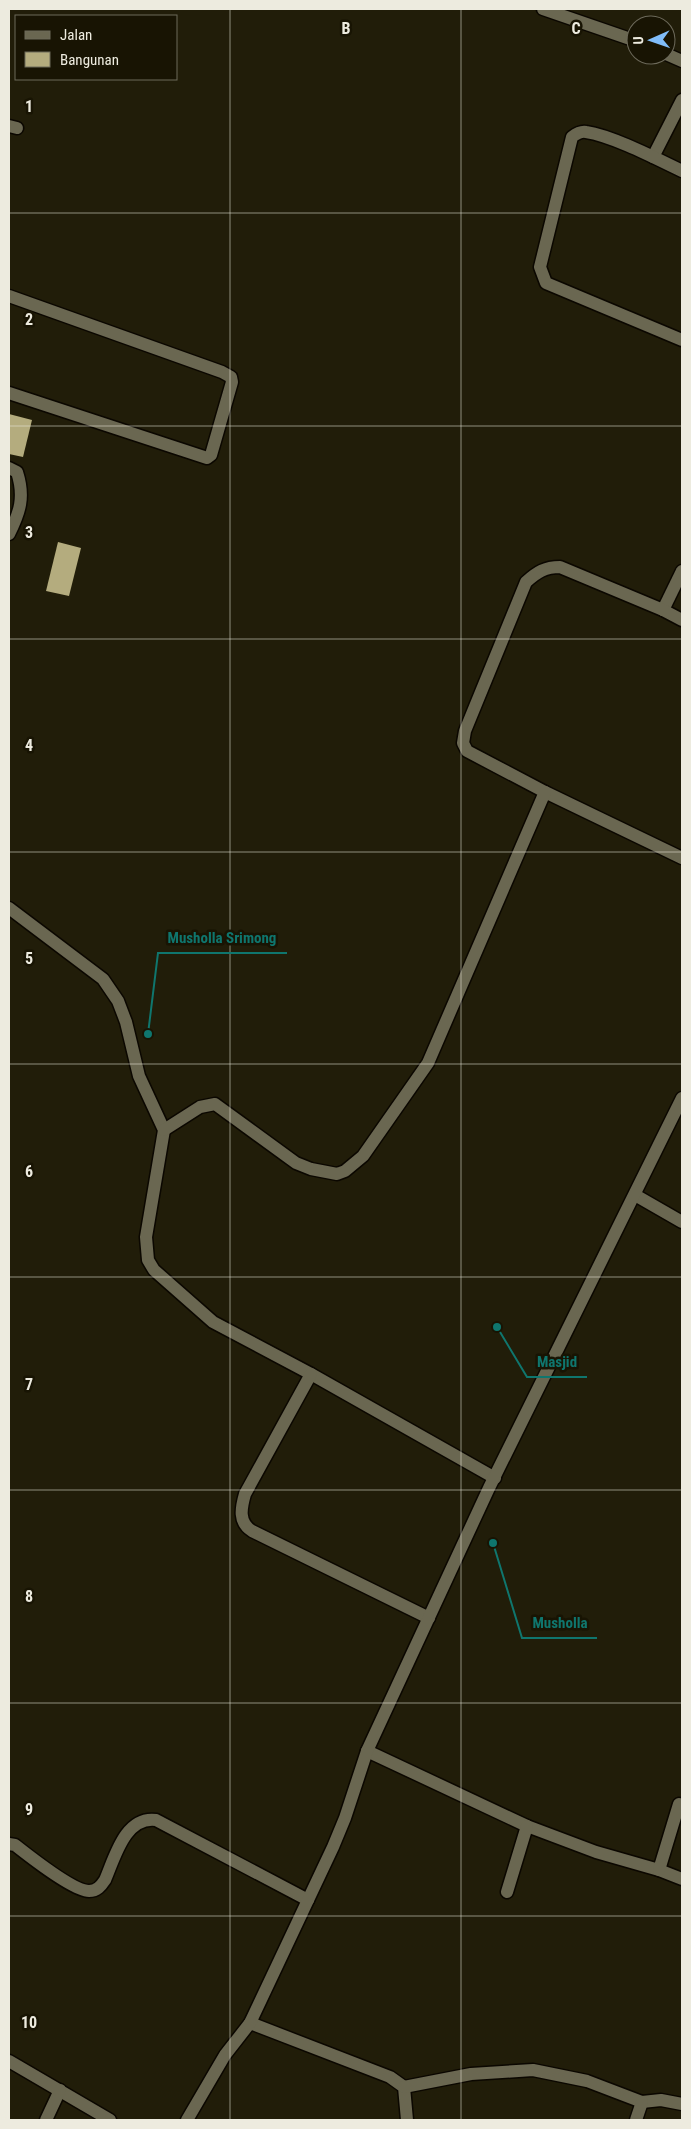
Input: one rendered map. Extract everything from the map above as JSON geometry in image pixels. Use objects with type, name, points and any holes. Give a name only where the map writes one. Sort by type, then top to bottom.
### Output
[{"type":"street","points":[[543,9],[626,38]]},
{"type":"street","points":[[653,157],[682,100]]},
{"type":"street","points":[[682,171],[602,136],[584,131],[572,137],[540,267],[546,283],[682,340]]},
{"type":"street","points":[[9,296],[222,372],[231,377],[232,382],[211,455],[207,458],[9,394]]},
{"type":"street","points":[[9,468],[17,472],[21,495],[20,513],[9,534]]},
{"type":"street","points":[[682,620],[560,567],[548,567],[538,572],[526,582],[464,731],[463,743],[468,751],[545,792],[682,858]]},
{"type":"street","points":[[662,610],[682,571]]},
{"type":"street","points":[[164,1130],[200,1107],[215,1104],[296,1163],[311,1169],[336,1174],[345,1171],[363,1156],[428,1063],[545,792]]},
{"type":"street","points":[[9,908],[103,979],[118,1000],[126,1022],[139,1076],[164,1130],[146,1237],[148,1260],[154,1270],[213,1322],[311,1374],[494,1478]]},
{"type":"street","points":[[187,2120],[225,2055],[250,2023],[345,1818],[367,1751],[494,1478],[682,1098]]},
{"type":"street","points":[[634,1195],[682,1222]]},
{"type":"street","points":[[311,1374],[245,1494],[241,1508],[243,1521],[246,1527],[252,1531],[429,1618]]},
{"type":"street","points":[[367,1751],[526,1826],[596,1852],[659,1870],[682,1880]]},
{"type":"street","points":[[659,1870],[679,1804]]},
{"type":"street","points":[[9,1844],[14,1845],[61,1878],[91,1891],[100,1888],[105,1880],[127,1833],[138,1822],[145,1819],[156,1820],[308,1900]]},
{"type":"street","points":[[507,1892],[526,1826]]},
{"type":"street","points":[[250,2023],[382,2074],[404,2087],[471,2074],[533,2070],[588,2080],[642,2102],[661,2100],[682,2104]]},
{"type":"street","points":[[9,2061],[110,2120]]},
{"type":"street","points":[[404,2087],[407,2120]]},
{"type":"street","points":[[46,2120],[60,2090]]},
{"type":"street","points":[[636,2120],[642,2102]]},
{"type":"building","points":[[9,414],[32,420],[23,457],[9,454]]},
{"type":"building","points":[[58,542],[81,548],[69,596],[46,591]]},
{"type":"place","name":"Musholla Srimong","points":[[148,1034]]},
{"type":"place","name":"Masjid","points":[[497,1327]]},
{"type":"place","name":"Musholla","points":[[493,1543]]}]
